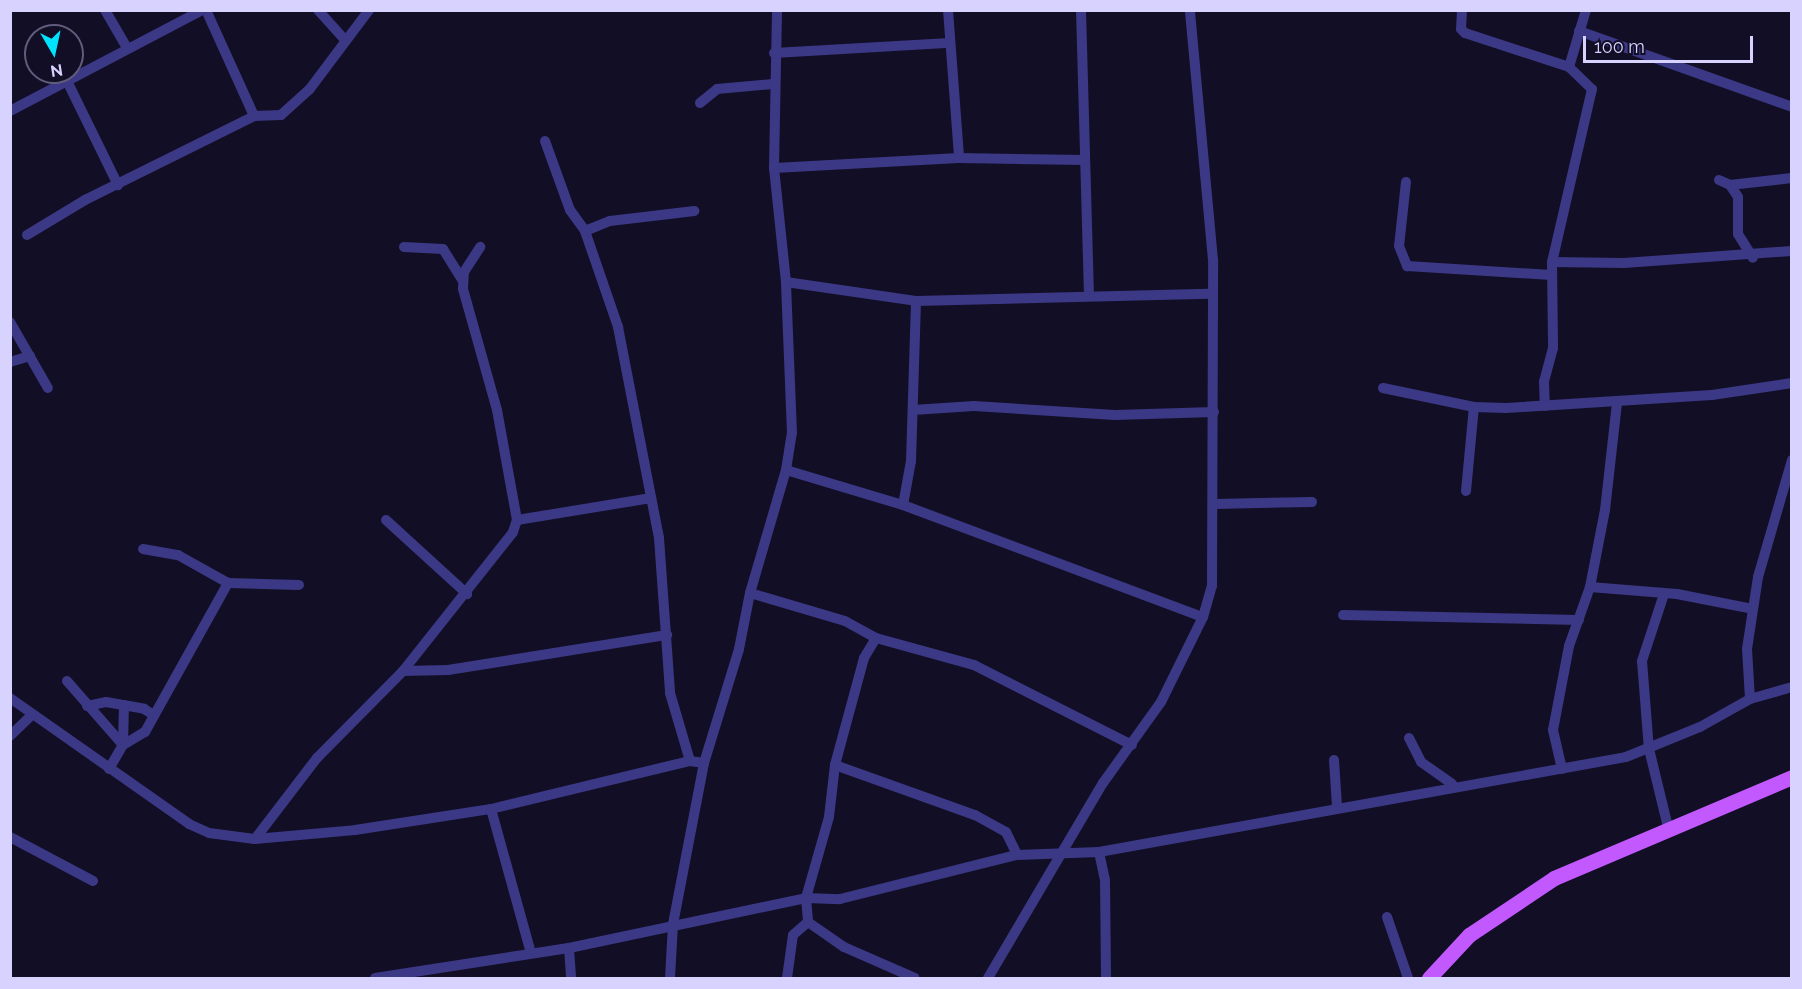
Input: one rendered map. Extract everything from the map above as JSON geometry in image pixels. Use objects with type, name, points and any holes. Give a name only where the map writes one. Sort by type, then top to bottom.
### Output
[{"type":"main road","points":[[1429,978],[1469,935],[1516,901],[1581,864],[1791,777]]},
{"type":"street","points":[[105,10],[127,48]]},
{"type":"street","points":[[84,72],[204,10],[254,116]]},
{"type":"street","points":[[318,10],[344,39]]},
{"type":"street","points":[[27,235],[118,185],[254,116],[271,119],[296,103],[369,10]]},
{"type":"street","points":[[670,978],[674,924],[704,763],[739,649],[750,593],[786,470],[792,434],[786,282],[774,168],[773,84],[777,10]]},
{"type":"street","points":[[948,10],[959,158]]},
{"type":"street","points":[[1081,10],[1089,295]]},
{"type":"street","points":[[988,978],[1059,855],[1161,702],[1203,617],[1212,586],[1214,412],[1209,294],[1213,260],[1190,10]]},
{"type":"street","points":[[1462,10],[1461,29],[1465,33],[1569,67],[1588,81],[1592,96],[1552,262],[1553,348],[1544,382],[1545,406]]},
{"type":"street","points":[[1569,67],[1586,10]]},
{"type":"street","points":[[1579,31],[1791,105]]},
{"type":"street","points":[[774,52],[950,43]]},
{"type":"street","points":[[10,111],[61,84]]},
{"type":"street","points":[[68,84],[118,185]]},
{"type":"street","points":[[700,103],[717,88],[773,84]]},
{"type":"street","points":[[545,141],[570,210],[585,231],[618,327],[664,577],[670,693],[690,761]]},
{"type":"street","points":[[774,168],[959,158],[1085,160]]},
{"type":"street","points":[[1719,180],[1730,185],[1791,178]]},
{"type":"street","points":[[1406,182],[1399,246],[1407,266],[1552,275]]},
{"type":"street","points":[[1730,185],[1740,205],[1738,234],[1753,258]]},
{"type":"street","points":[[585,231],[610,221],[694,211]]},
{"type":"street","points":[[255,839],[316,758],[403,672],[507,543],[517,520],[494,398],[463,281],[443,249],[404,247]]},
{"type":"street","points":[[463,281],[480,247]]},
{"type":"street","points":[[1552,262],[1753,258],[1791,251]]},
{"type":"street","points":[[786,282],[916,301],[1089,295],[1209,294]]},
{"type":"street","points":[[903,505],[911,461],[916,301]]},
{"type":"street","points":[[10,322],[48,388]]},
{"type":"street","points":[[10,362],[30,356]]},
{"type":"street","points":[[1383,388],[1474,407],[1617,403],[1791,383]]},
{"type":"street","points":[[1562,769],[1554,730],[1569,646],[1590,587],[1605,510],[1617,403]]},
{"type":"street","points":[[913,410],[974,406],[1115,415],[1214,412]]},
{"type":"street","points":[[1466,491],[1474,407]]},
{"type":"street","points":[[1750,699],[1747,649],[1758,578],[1791,460]]},
{"type":"street","points":[[786,470],[903,505],[1203,617]]},
{"type":"street","points":[[517,520],[651,498]]},
{"type":"street","points":[[1214,504],[1312,502]]},
{"type":"street","points":[[386,520],[467,594]]},
{"type":"street","points":[[143,549],[178,555],[228,583],[299,585]]},
{"type":"street","points":[[123,745],[145,732],[228,583]]},
{"type":"street","points":[[1590,587],[1664,594],[1753,609]]},
{"type":"street","points":[[750,593],[845,621],[876,638],[974,665],[1132,745]]},
{"type":"street","points":[[1664,594],[1642,661],[1649,749],[1668,827]]},
{"type":"street","points":[[1343,615],[1579,620]]},
{"type":"street","points":[[403,672],[459,668],[667,634]]},
{"type":"street","points":[[808,922],[806,898],[829,817],[835,765],[864,658],[876,638]]},
{"type":"street","points":[[67,681],[123,745]]},
{"type":"street","points":[[375,978],[454,966],[530,950],[569,948],[674,924],[806,898],[840,899],[1017,855],[1099,852],[1452,784],[1562,769],[1649,749],[1750,699],[1791,687]]},
{"type":"street","points":[[10,698],[189,824],[208,833],[255,839],[355,830],[491,809],[690,761],[704,763]]},
{"type":"street","points":[[87,706],[124,705],[154,715]]},
{"type":"street","points":[[109,769],[123,745],[124,705]]},
{"type":"street","points":[[10,736],[32,715]]},
{"type":"street","points":[[1409,738],[1421,762],[1452,784]]},
{"type":"street","points":[[1334,760],[1338,807]]},
{"type":"street","points":[[835,765],[975,815],[1006,832],[1017,855]]},
{"type":"street","points":[[491,809],[530,950]]},
{"type":"street","points":[[10,837],[93,881]]},
{"type":"street","points":[[1099,852],[1106,896],[1106,978]]},
{"type":"street","points":[[1387,917],[1408,978]]},
{"type":"street","points":[[787,978],[793,935],[808,922]]},
{"type":"street","points":[[808,922],[844,947],[915,978]]},
{"type":"street","points":[[569,948],[571,978]]},
{"type":"street","points":[[454,966],[454,978]]}]
